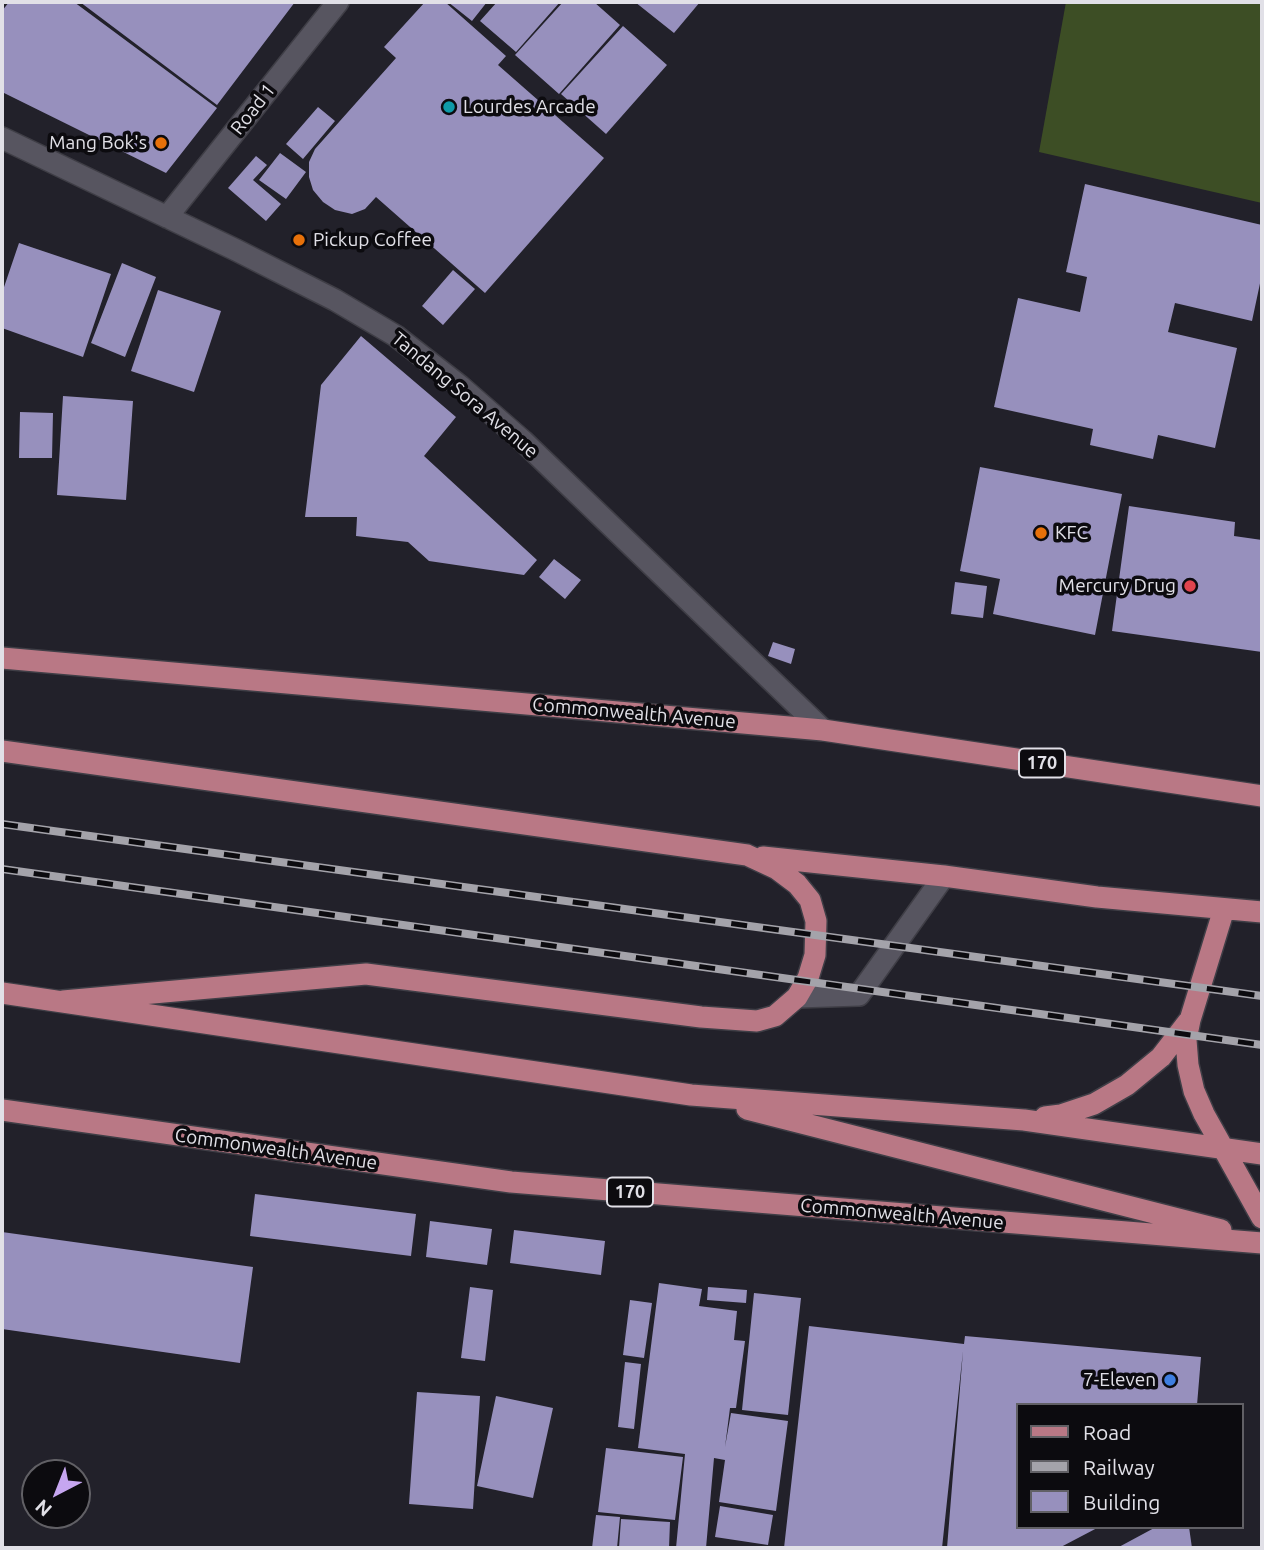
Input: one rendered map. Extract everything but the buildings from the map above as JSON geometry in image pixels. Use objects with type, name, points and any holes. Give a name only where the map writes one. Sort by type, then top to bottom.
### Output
[{"type":"main road","name":"Commonwealth Avenue","points":[[2,659],[823,730],[1262,796]]},
{"type":"main road","points":[[2,751],[747,855],[944,876],[1097,897],[1262,912]]},
{"type":"main road","points":[[64,1001],[366,974],[757,1021],[775,1016],[797,998],[808,978],[815,955],[817,931],[814,910],[804,892],[789,877],[747,855]]},
{"type":"main road","points":[[1224,909],[1190,1020],[1187,1053],[1194,1091],[1221,1148],[1262,1218]]},
{"type":"main road","name":"Commonwealth Avenue","points":[[2,993],[691,1095],[1024,1120],[1256,1153]]},
{"type":"main road","points":[[1024,1120],[1077,1110],[1127,1085],[1161,1057],[1190,1020]]},
{"type":"main road","points":[[1194,1091],[1231,1136],[1256,1153]]},
{"type":"main road","name":"Commonwealth Avenue","points":[[691,1095],[1262,1242]]},
{"type":"main road","name":"Commonwealth Avenue","points":[[2,1110],[511,1182],[1262,1242]]},
{"type":"street","name":"Road 1","points":[[167,217],[338,2]]},
{"type":"street","name":"Tandang Sora Avenue","points":[[2,138],[335,300],[396,336],[532,449],[823,730]]},
{"type":"street","points":[[797,998],[859,995],[944,876]]},
{"type":"green space","points":[[1066,2],[1262,2],[1262,203],[1039,152]]},
{"type":"railway","points":[[2,824],[1262,996]]},
{"type":"railway","points":[[2,869],[1262,1045]]},
{"type":"place","name":"Lourdes Arcade","points":[[449,107]]},
{"type":"place","name":"Mang Bok's","points":[[161,143]]},
{"type":"place","name":"Pickup Coffee","points":[[299,240]]},
{"type":"place","name":"KFC","points":[[1041,533]]},
{"type":"place","name":"Mercury Drug","points":[[1190,586]]},
{"type":"place","name":"7-Eleven","points":[[1170,1380]]}]
